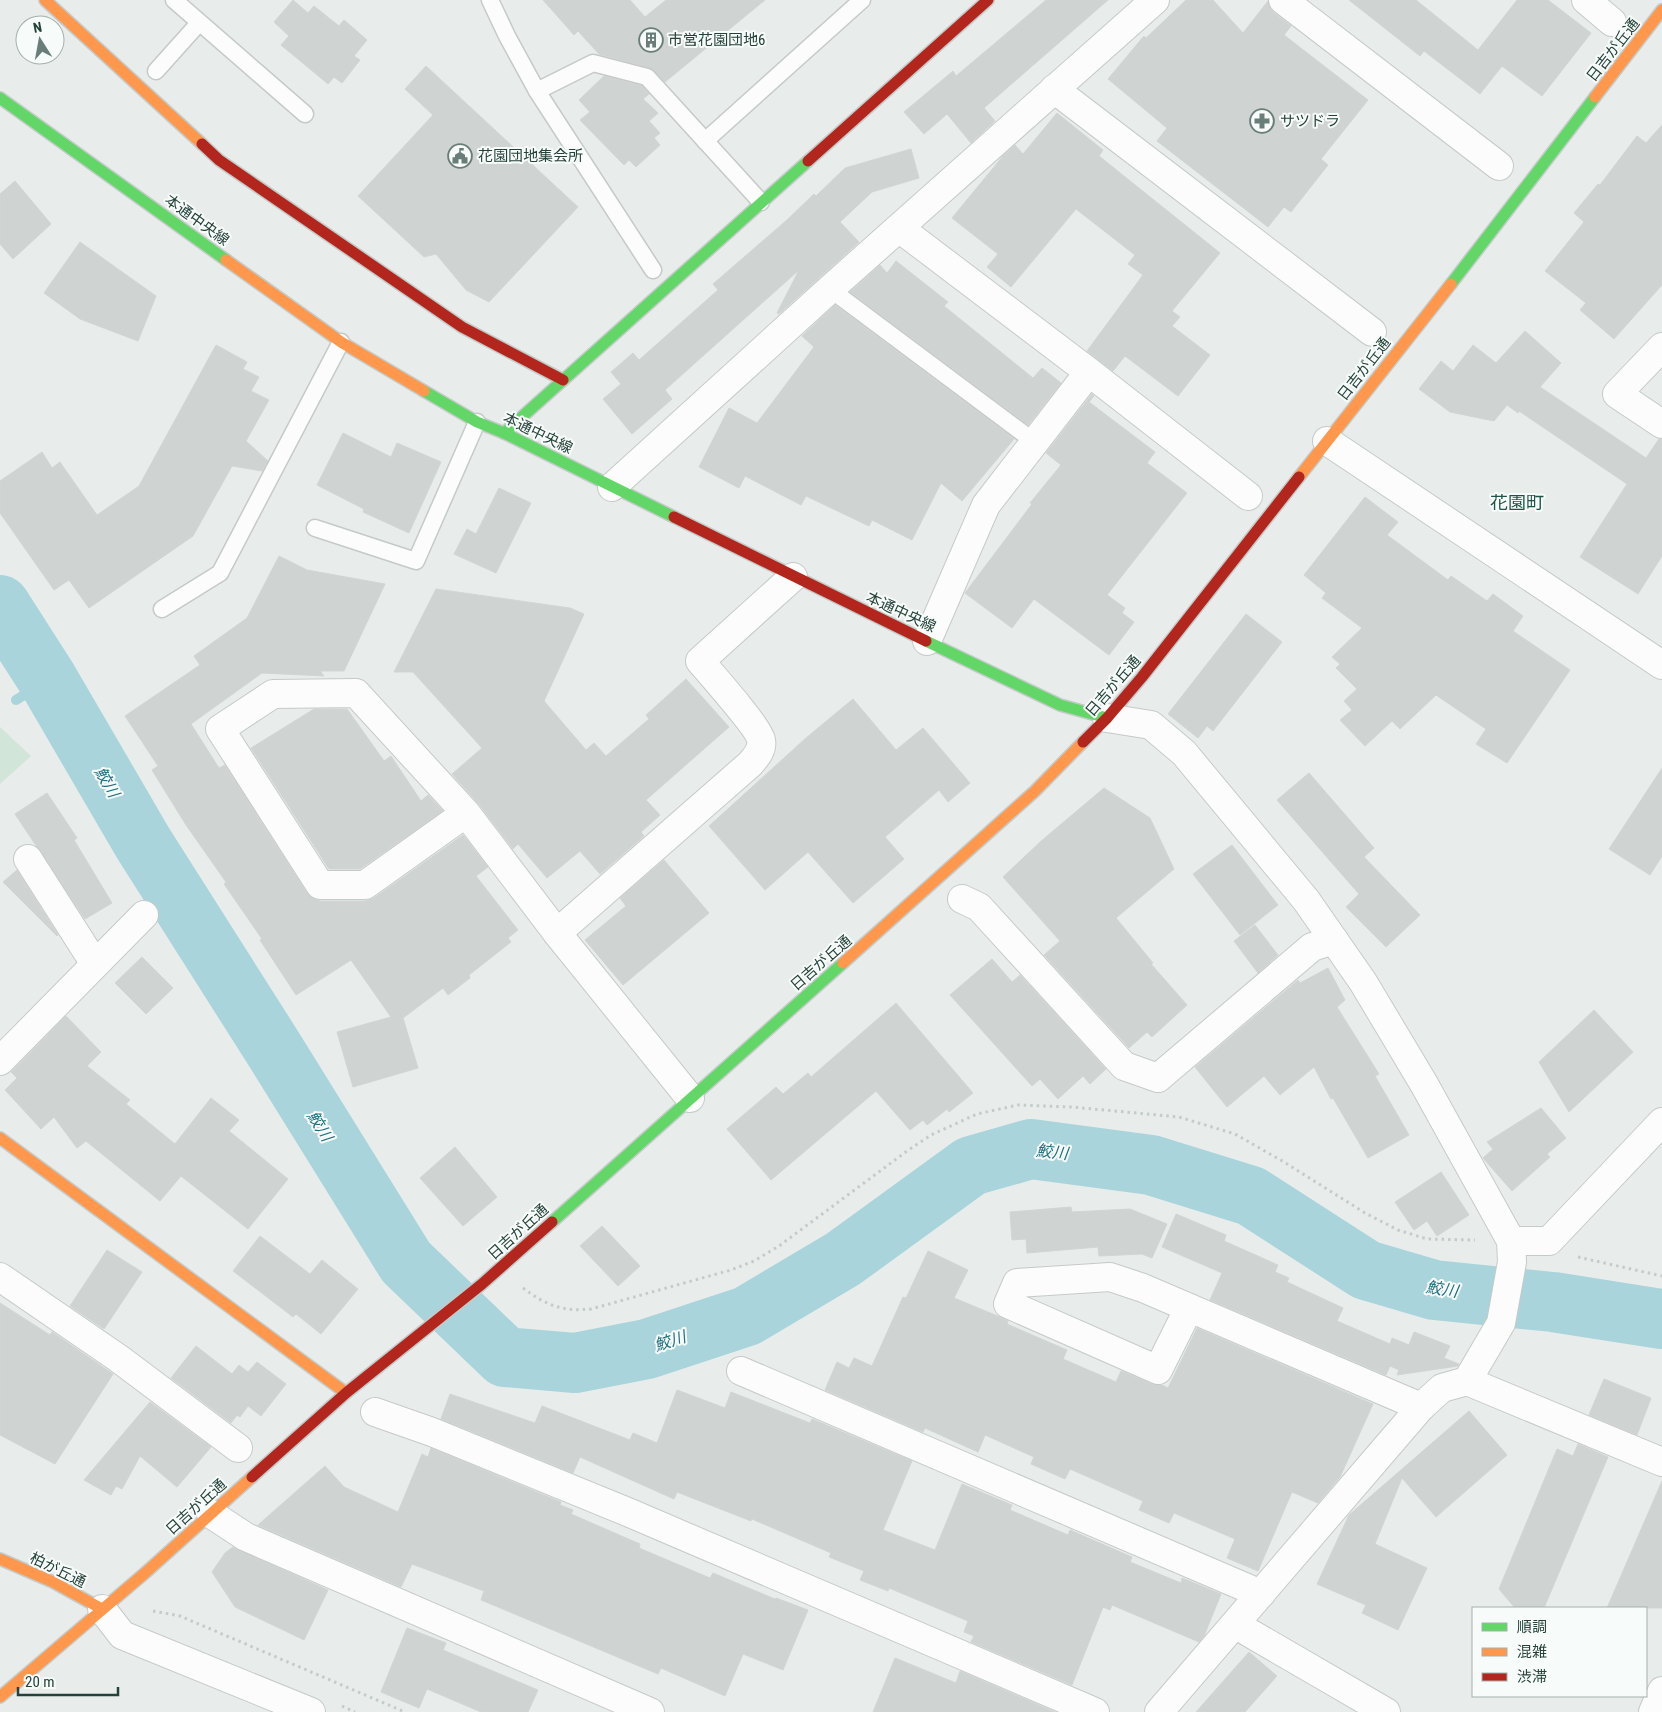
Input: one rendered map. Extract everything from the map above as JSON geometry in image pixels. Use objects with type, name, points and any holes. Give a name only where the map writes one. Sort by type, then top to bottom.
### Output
[{"type":"street","points":[[45,0],[219,160],[462,326],[563,380]]},
{"type":"street","points":[[504,433],[988,0]]},
{"type":"street","points":[[612,487],[830,289],[1155,0]]},
{"type":"street","points":[[1283,0],[1500,166]]},
{"type":"street","points":[[1586,0],[1612,22]]},
{"type":"street","name":"日吉が丘通","points":[[0,1697],[211,1514],[346,1393],[482,1284],[966,854],[1035,791],[1107,718],[1142,677],[1464,267],[1662,10]]},
{"type":"street","points":[[1054,89],[1372,332]]},
{"type":"street","name":"本通中央線","points":[[0,98],[341,342],[477,422],[504,433],[793,577],[1060,704],[1107,718]]},
{"type":"street","points":[[899,228],[1089,372],[1248,496]]},
{"type":"street","points":[[1662,348],[1617,394],[1662,424]]},
{"type":"street","points":[[927,641],[986,505],[1036,443],[1089,372]]},
{"type":"street","points":[[1327,441],[1662,665]]},
{"type":"street","points":[[557,933],[750,764],[759,753],[761,740],[754,727],[700,661],[793,577]]},
{"type":"street","points":[[466,813],[365,884],[320,885],[220,729],[273,694],[356,693],[466,813],[557,933],[690,1098]]},
{"type":"street","points":[[1107,718],[1151,725],[1184,753],[1306,900],[1363,982],[1424,1084],[1512,1251],[1501,1323],[1467,1381]]},
{"type":"street","points":[[28,860],[96,964]]},
{"type":"street","points":[[962,899],[979,907],[1124,1066],[1158,1078],[1312,947],[1334,940]]},
{"type":"street","points":[[0,1061],[144,915]]},
{"type":"street","points":[[1512,1251],[1549,1241],[1662,1122]]},
{"type":"street","points":[[0,1138],[346,1393]]},
{"type":"street","points":[[0,1276],[118,1358],[238,1448]]},
{"type":"street","points":[[1189,1308],[1158,1370],[1008,1304],[1017,1283],[1110,1277],[1144,1288],[1421,1408]]},
{"type":"street","points":[[741,1371],[1261,1594]]},
{"type":"street","points":[[1159,1712],[1236,1625],[1421,1408],[1442,1388],[1467,1381],[1662,1462]]},
{"type":"street","points":[[375,1412],[432,1432],[621,1510],[1095,1712]]},
{"type":"street","points":[[211,1514],[246,1538],[650,1712]]},
{"type":"street","name":"柏が丘通","points":[[0,1559],[53,1582],[102,1609]]},
{"type":"street","points":[[102,1609],[122,1635],[311,1712]]},
{"type":"street","points":[[1236,1625],[1386,1712]]},
{"type":"street","points":[[1653,1712],[1662,1692]]},
{"type":"lane","points":[[174,0],[305,114]]},
{"type":"lane","points":[[490,0],[537,91],[653,270]]},
{"type":"lane","points":[[705,141],[862,0]]},
{"type":"lane","points":[[156,71],[199,23]]},
{"type":"lane","points":[[537,91],[593,63],[646,77],[761,202]]},
{"type":"lane","points":[[830,289],[1036,443]]},
{"type":"lane","points":[[162,609],[220,573],[341,342]]},
{"type":"lane","points":[[315,528],[416,561],[477,422]]},
{"type":"path","points":[[523,1287],[540,1301],[560,1308],[591,1309],[731,1270],[754,1261],[779,1246],[930,1135],[977,1114],[1018,1106],[1072,1107],[1179,1118],[1235,1134],[1284,1162],[1365,1213],[1398,1230],[1427,1239],[1512,1251]]},
{"type":"path","points":[[1549,1241],[1577,1257],[1662,1276]]},
{"type":"path","points":[[153,1611],[180,1616],[406,1712]]},
{"type":"green space","points":[[0,727],[31,756],[0,784]]},
{"type":"building","points":[[293,0],[308,13],[314,6],[339,26],[344,20],[367,40],[354,56],[360,60],[342,83],[334,77],[328,84],[281,45],[289,36],[274,22]]},
{"type":"building","name":"市営花園団地6","points":[[543,0],[630,0],[645,17],[666,0],[765,0],[665,82],[650,68],[599,54],[578,31],[574,35]]},
{"type":"building","points":[[1046,0],[1108,0],[984,108],[995,121],[971,143],[947,114],[924,134],[904,112],[953,71],[956,76]]},
{"type":"building","name":"サツドラ","points":[[1186,0],[1213,0],[1243,33],[1268,1],[1273,12],[1291,26],[1284,35],[1368,100],[1321,159],[1328,165],[1291,212],[1284,207],[1268,227],[1157,141],[1167,128],[1108,79],[1144,36],[1146,38]]},
{"type":"building","points":[[1349,0],[1416,0],[1478,50],[1517,0],[1548,0],[1591,33],[1542,96],[1502,66],[1480,94],[1424,51],[1420,56]]},
{"type":"building","name":"花園団地集会所","points":[[426,66],[578,207],[489,302],[466,290],[436,254],[424,257],[358,196],[433,115],[405,89]]},
{"type":"building","points":[[604,76],[642,86],[649,94],[643,99],[658,113],[649,121],[660,133],[654,138],[660,145],[636,167],[629,160],[624,165],[580,120],[590,112],[579,100]]},
{"type":"building","points":[[1057,113],[1103,150],[1099,156],[1220,253],[1172,311],[1180,317],[1172,326],[1210,355],[1178,396],[1125,356],[1113,371],[1087,351],[1143,275],[1128,264],[1135,255],[1076,209],[1011,287],[987,267],[998,254],[952,218],[1003,156],[1015,145],[1023,154]]},
{"type":"building","points":[[1662,125],[1662,285],[1614,339],[1580,310],[1586,303],[1545,271],[1584,222],[1574,213],[1598,184],[1600,185],[1637,136],[1646,143]]},
{"type":"building","points":[[911,149],[919,178],[872,192],[840,222],[859,242],[779,314],[777,313],[799,270],[665,390],[672,399],[632,434],[603,399],[621,384],[611,372],[633,353],[639,360],[718,290],[713,284],[814,194],[816,196],[845,168]]},
{"type":"building","points":[[15,181],[51,224],[13,259],[0,244],[0,194]]},
{"type":"building","points":[[80,242],[156,296],[138,341],[80,319],[44,293]]},
{"type":"building","points":[[896,261],[948,302],[944,306],[1033,378],[1042,368],[1061,383],[1028,425],[850,292],[880,265],[887,273]]},
{"type":"building","points":[[835,305],[1014,439],[962,501],[941,483],[912,540],[872,520],[869,526],[806,496],[801,505],[745,476],[739,488],[699,467],[729,408],[757,423],[814,347],[802,336]]},
{"type":"building","points":[[1525,331],[1561,363],[1540,387],[1646,458],[1659,439],[1662,439],[1662,556],[1638,594],[1580,557],[1627,484],[1519,411],[1518,413],[1507,405],[1494,421],[1450,412],[1419,389],[1441,361],[1453,371],[1473,345],[1496,363]]},
{"type":"building","points":[[216,345],[247,362],[243,369],[259,377],[251,391],[269,400],[246,441],[268,461],[262,471],[232,466],[193,536],[89,608],[69,580],[54,590],[0,513],[0,481],[42,452],[52,468],[60,462],[97,515],[139,486]]},
{"type":"building","points":[[1092,394],[1094,396],[1089,402],[1155,452],[1147,463],[1187,493],[1107,595],[1125,608],[1122,613],[1134,622],[1109,655],[1034,599],[1012,628],[965,593],[1032,504],[1030,503],[1061,465],[1046,453]]},
{"type":"building","points":[[343,433],[391,457],[397,443],[441,462],[409,533],[363,512],[364,509],[317,485]]},
{"type":"building","points":[[499,488],[531,503],[496,573],[454,554],[467,529],[476,534]]},
{"type":"building","points":[[1365,497],[1398,522],[1387,535],[1448,580],[1451,576],[1487,601],[1493,594],[1523,616],[1513,631],[1570,670],[1507,763],[1476,744],[1486,729],[1436,695],[1400,729],[1392,721],[1365,746],[1340,720],[1352,710],[1344,701],[1357,689],[1336,668],[1340,664],[1332,657],[1362,628],[1322,598],[1326,593],[1304,575]]},
{"type":"building","points":[[279,556],[307,570],[385,584],[344,671],[320,671],[324,676],[262,673],[191,724],[219,768],[225,765],[312,898],[320,901],[365,901],[374,898],[463,835],[488,867],[476,876],[518,930],[508,938],[511,942],[469,975],[470,978],[448,995],[443,988],[403,1018],[418,1068],[353,1087],[337,1032],[391,1017],[351,960],[296,995],[260,940],[262,939],[224,884],[226,882],[186,825],[152,770],[158,766],[125,716],[200,665],[194,656],[247,618]]},
{"type":"building","points":[[436,589],[570,608],[584,614],[544,701],[586,750],[594,743],[606,756],[649,719],[646,715],[686,679],[729,727],[646,800],[660,815],[641,832],[644,836],[600,874],[580,851],[547,878],[518,844],[513,849],[478,803],[452,774],[482,748],[413,672],[394,672]]},
{"type":"building","points":[[1246,614],[1282,642],[1213,731],[1207,726],[1198,738],[1168,714]]},
{"type":"building","points":[[853,699],[896,750],[923,728],[970,783],[948,802],[939,790],[885,837],[904,859],[853,903],[808,852],[765,890],[709,826],[806,738]]},
{"type":"building","points":[[314,709],[347,709],[384,761],[391,756],[421,801],[428,795],[443,811],[360,869],[329,869],[251,748]]},
{"type":"building","points":[[1662,768],[1662,856],[1650,875],[1609,849]]},
{"type":"building","points":[[1309,773],[1374,848],[1364,857],[1420,915],[1386,947],[1346,907],[1359,894],[1277,800]]},
{"type":"building","points":[[1104,788],[1150,818],[1174,869],[1116,918],[1153,963],[1151,964],[1187,1005],[1152,1037],[1147,1032],[1129,1048],[1044,955],[1060,941],[1003,877],[1040,842]]},
{"type":"building","points":[[47,793],[77,838],[74,840],[112,903],[85,919],[15,814]]},
{"type":"building","points":[[1232,845],[1278,905],[1240,935],[1193,874]]},
{"type":"building","points":[[664,860],[709,913],[623,985],[585,940],[626,906],[620,898]]},
{"type":"building","points":[[17,870],[58,935],[57,936],[3,882]]},
{"type":"building","points":[[1255,925],[1278,955],[1258,973],[1234,941]]},
{"type":"building","points":[[142,957],[173,988],[146,1014],[115,983]]},
{"type":"building","points":[[992,959],[1012,982],[1020,975],[1106,1069],[1090,1084],[1083,1076],[1058,1099],[1040,1079],[1032,1086],[950,995]]},
{"type":"building","points":[[1328,968],[1345,1000],[1337,1007],[1379,1074],[1375,1076],[1409,1135],[1368,1158],[1333,1098],[1331,1099],[1314,1067],[1280,1095],[1264,1076],[1227,1107],[1195,1067],[1298,980],[1300,983]]},
{"type":"building","points":[[896,1003],[973,1093],[949,1112],[947,1109],[927,1125],[923,1120],[910,1130],[876,1091],[771,1180],[727,1129],[776,1087],[783,1094],[808,1073],[811,1077]]},
{"type":"building","points":[[1594,1010],[1633,1052],[1569,1112],[1539,1062]]},
{"type":"building","points":[[66,1016],[101,1052],[87,1066],[130,1100],[126,1104],[175,1144],[211,1098],[239,1120],[229,1131],[288,1179],[248,1229],[181,1176],[160,1201],[86,1141],[77,1148],[54,1117],[41,1129],[5,1090],[17,1078],[11,1072]]},
{"type":"building","points":[[1541,1108],[1566,1138],[1547,1154],[1550,1157],[1512,1191],[1483,1158],[1493,1149],[1487,1142]]},
{"type":"building","points":[[455,1147],[497,1197],[463,1226],[420,1178]]},
{"type":"building","points":[[1441,1172],[1469,1215],[1437,1236],[1427,1221],[1414,1230],[1395,1202]]},
{"type":"building","points":[[1071,1207],[1072,1212],[1130,1209],[1167,1224],[1152,1258],[1142,1254],[1099,1256],[1098,1247],[1027,1253],[1026,1239],[1012,1240],[1010,1212]]},
{"type":"building","points":[[1176,1214],[1226,1235],[1224,1241],[1278,1265],[1275,1272],[1289,1278],[1287,1282],[1343,1308],[1337,1321],[1390,1344],[1392,1338],[1409,1345],[1414,1332],[1450,1346],[1444,1358],[1459,1364],[1458,1366],[1397,1375],[1399,1370],[1390,1366],[1386,1375],[1210,1300],[1222,1273],[1162,1247]]},
{"type":"building","points":[[602,1226],[640,1266],[618,1286],[580,1246]]},
{"type":"building","points":[[260,1236],[310,1274],[322,1260],[358,1289],[321,1334],[296,1314],[293,1317],[233,1271]]},
{"type":"building","points":[[107,1250],[142,1272],[104,1329],[70,1306]]},
{"type":"building","points":[[928,1251],[968,1270],[954,1298],[1000,1317],[1008,1321],[1007,1324],[1067,1350],[1063,1359],[1116,1382],[1121,1371],[1152,1384],[1168,1388],[1197,1328],[1373,1404],[1340,1477],[1318,1503],[1292,1492],[1258,1571],[1227,1558],[1235,1539],[1174,1513],[1169,1523],[1139,1510],[1143,1501],[1070,1469],[1065,1479],[1031,1464],[1034,1457],[985,1435],[978,1452],[925,1428],[923,1432],[825,1390],[837,1362],[849,1368],[854,1358],[872,1366],[903,1297],[906,1298]]},
{"type":"building","points":[[0,1303],[50,1335],[52,1332],[113,1374],[55,1464],[0,1435]]},
{"type":"building","points":[[196,1346],[232,1374],[239,1365],[248,1372],[257,1362],[286,1384],[261,1416],[248,1406],[240,1417],[237,1415],[231,1423],[171,1378]]},
{"type":"building","points":[[1604,1379],[1651,1398],[1637,1435],[1589,1415]]},
{"type":"building","points":[[677,1390],[725,1408],[731,1392],[810,1423],[812,1419],[912,1461],[883,1530],[935,1550],[962,1484],[1012,1505],[1010,1510],[1068,1535],[1070,1530],[1132,1557],[1130,1562],[1181,1583],[1182,1578],[1221,1594],[1204,1636],[1199,1642],[1112,1605],[1110,1610],[1103,1607],[1072,1685],[971,1642],[974,1636],[964,1632],[968,1621],[889,1588],[888,1591],[860,1580],[864,1571],[829,1557],[831,1553],[752,1519],[751,1521],[677,1492],[674,1499],[580,1457],[573,1473],[441,1419],[450,1394],[535,1423],[542,1406],[630,1440],[633,1433],[657,1443]]},
{"type":"building","points":[[150,1402],[211,1447],[177,1487],[140,1456],[122,1489],[116,1486],[111,1495],[84,1480]]},
{"type":"building","points":[[1469,1411],[1507,1455],[1436,1517],[1402,1478],[1375,1544],[1427,1568],[1398,1630],[1362,1613],[1366,1605],[1317,1584],[1349,1515]]},
{"type":"building","points":[[1578,1444],[1608,1457],[1544,1607],[1514,1607],[1499,1589],[1557,1449],[1573,1456]]},
{"type":"building","points":[[431,1448],[561,1502],[560,1505],[573,1510],[571,1514],[640,1544],[639,1548],[710,1578],[713,1573],[775,1599],[808,1610],[783,1670],[743,1654],[725,1696],[661,1668],[658,1674],[481,1600],[484,1591],[412,1564],[401,1587],[258,1525],[325,1466],[344,1487],[398,1512],[422,1454],[428,1457]]},
{"type":"building","points":[[1662,1481],[1662,1608],[1607,1607]]},
{"type":"building","points":[[233,1547],[328,1590],[304,1640],[235,1607],[212,1572],[225,1553]]},
{"type":"building","points":[[407,1628],[446,1643],[443,1650],[538,1690],[528,1712],[481,1712],[427,1689],[419,1708],[381,1692]]},
{"type":"building","points":[[1249,1652],[1277,1676],[1245,1712],[1196,1712]]},
{"type":"building","points":[[895,1658],[956,1683],[960,1671],[1055,1712],[873,1712]]},
{"type":"waterway","name":"鮫川","points":[[0,605],[48,680],[143,843],[406,1262],[505,1357],[575,1363],[647,1349],[747,1316],[843,1259],[971,1166],[1031,1149],[1151,1165],[1251,1196],[1366,1270],[1434,1290],[1553,1302],[1662,1319]]},
{"type":"waterway","points":[[16,700],[48,680]]},
{"type":"traffic: fast","points":[[1451,284],[1595,97]]},
{"type":"traffic: fast","points":[[0,98],[226,260]]},
{"type":"traffic: fast","points":[[504,433],[808,161]]},
{"type":"traffic: fast","points":[[424,391],[477,422],[504,433],[674,517]]},
{"type":"traffic: fast","points":[[926,641],[1060,705],[1107,718]]},
{"type":"traffic: fast","points":[[552,1222],[843,963]]},
{"type":"traffic: slow","points":[[45,0],[202,144]]},
{"type":"traffic: slow","points":[[1595,97],[1662,10]]},
{"type":"traffic: slow","points":[[226,260],[341,342],[424,391]]},
{"type":"traffic: slow","points":[[1299,477],[1451,284]]},
{"type":"traffic: slow","points":[[843,963],[1035,791],[1083,742]]},
{"type":"traffic: slow","points":[[0,1138],[346,1393]]},
{"type":"traffic: slow","points":[[0,1697],[145,1573],[252,1477]]},
{"type":"traffic: slow","points":[[0,1559],[53,1582],[102,1609]]},
{"type":"traffic: jam","points":[[808,161],[988,0]]},
{"type":"traffic: jam","points":[[202,144],[219,160],[462,327],[563,380]]},
{"type":"traffic: jam","points":[[1083,742],[1107,718],[1142,677],[1299,477]]},
{"type":"traffic: jam","points":[[674,517],[926,641]]},
{"type":"traffic: jam","points":[[252,1477],[346,1393],[482,1284],[552,1222]]},
{"type":"place","name":"市営花園団地6","points":[[651,40]]},
{"type":"place","name":"サツドラ","points":[[1262,121]]},
{"type":"place","name":"花園団地集会所","points":[[460,156]]},
{"type":"district","name":"花園町","points":[[1517,502]]}]
